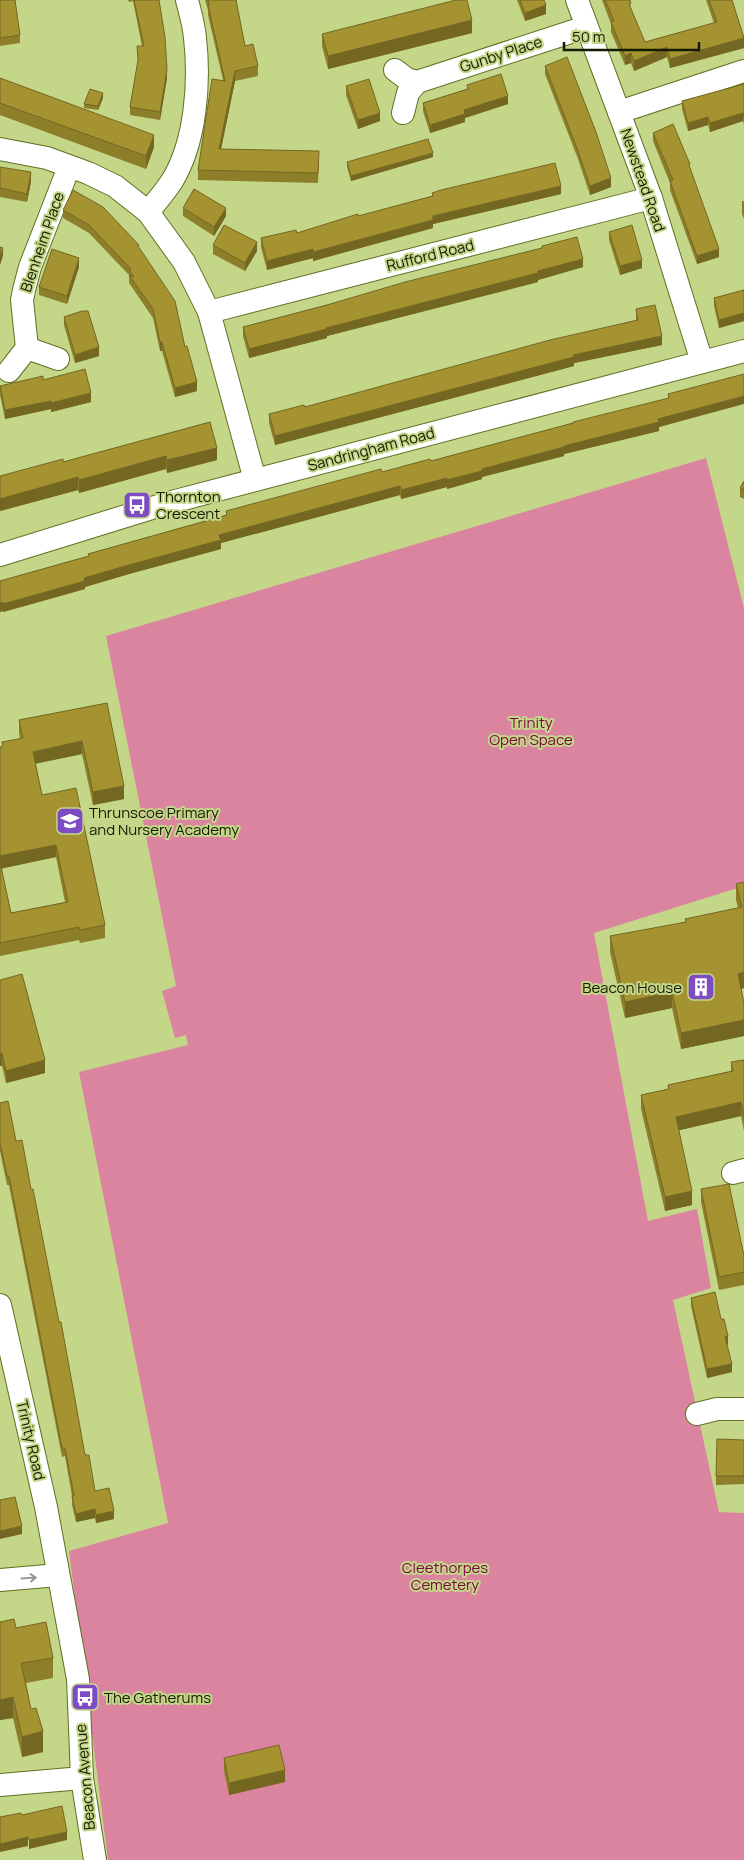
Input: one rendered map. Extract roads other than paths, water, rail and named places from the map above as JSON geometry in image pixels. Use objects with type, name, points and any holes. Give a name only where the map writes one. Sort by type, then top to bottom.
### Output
[{"type":"street","points":[[148,212],[172,181],[182,158],[196,104],[197,68],[195,36],[187,0]]},
{"type":"street","name":"Newstead Road","points":[[577,0],[651,198],[702,362]]},
{"type":"street","name":"Gunby Place","points":[[417,82],[586,27]]},
{"type":"street","points":[[395,70],[406,80],[417,82],[408,93],[402,113]]},
{"type":"street","points":[[618,112],[744,72]]},
{"type":"street","points":[[0,148],[47,158],[69,166],[115,186],[148,212],[184,262],[209,312],[255,480]]},
{"type":"street","name":"Blenheim Place","points":[[27,348],[23,306],[24,290],[30,267],[69,166]]},
{"type":"street","name":"Rufford Road","points":[[209,312],[651,198]]},
{"type":"street","points":[[9,371],[27,348],[58,359]]},
{"type":"street","name":"Sandringham Road","points":[[0,554],[168,503],[744,351]]},
{"type":"street","name":"Trinity Road","points":[[0,1305],[46,1507],[58,1575]]},
{"type":"street","points":[[696,1414],[717,1409],[744,1409]]},
{"type":"street","points":[[0,1580],[58,1575]]},
{"type":"street","name":"Beacon Avenue","points":[[58,1575],[78,1679],[82,1778],[95,1860]]},
{"type":"street","points":[[0,1785],[82,1778]]},
{"type":"place","name":"Thornton Crescent","points":[[137,505]]},
{"type":"place","name":"Thrunscoe Primary and Nursery Academy","points":[[70,821]]},
{"type":"place","name":"Beacon House","points":[[701,987]]},
{"type":"place","name":"The Gatherums","points":[[85,1697]]},
{"type":"park label","name":"Trinity Open Space","points":[[531,730]]},
{"type":"park label","name":"Cleethorpes Cemetery","points":[[445,1576]]}]
